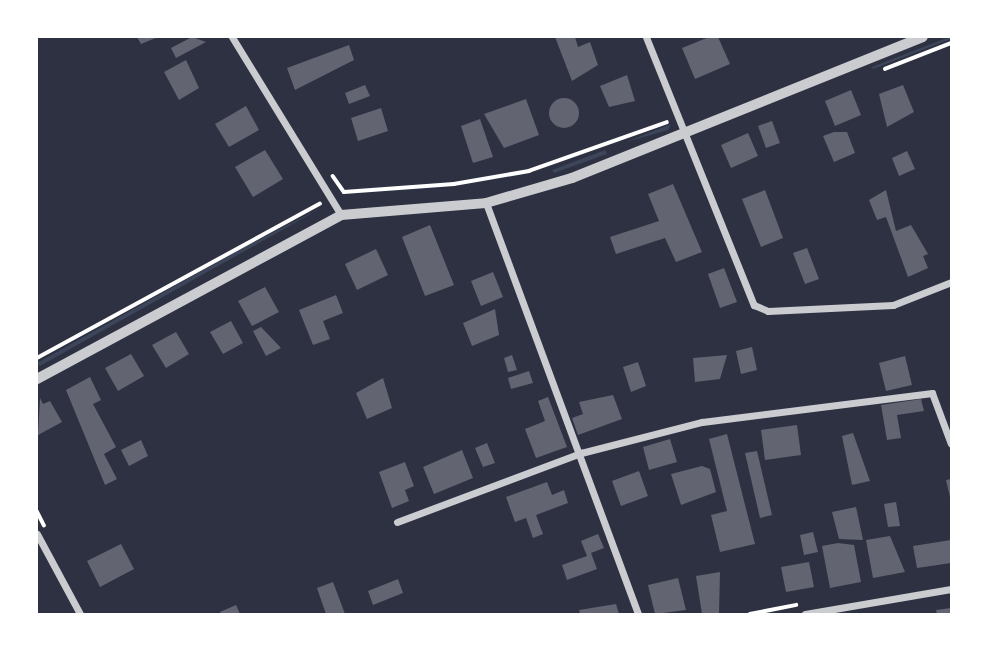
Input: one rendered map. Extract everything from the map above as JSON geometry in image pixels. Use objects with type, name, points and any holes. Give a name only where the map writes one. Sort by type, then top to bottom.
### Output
[{"type":"street","points":[[232,37],[341,215]]},
{"type":"street","points":[[646,37],[754,304],[768,311],[893,305],[951,282]]},
{"type":"street","points":[[37,379],[341,215],[486,203],[684,135],[923,37]]},
{"type":"street","points":[[486,203],[581,453],[638,614]]},
{"type":"street","points":[[397,522],[581,453],[682,425],[932,393],[951,444]]},
{"type":"street","points":[[37,534],[80,614]]},
{"type":"street","points":[[806,614],[951,589]]},
{"type":"path","points":[[344,192],[529,171],[678,119]]},
{"type":"path","points":[[37,358],[326,201]]},
{"type":"path","points":[[750,614],[800,604]]},
{"type":"shaded area","points":[[949,37],[951,39],[873,69],[872,67]]},
{"type":"shaded area","points":[[671,124],[668,130],[626,142]]},
{"type":"shaded area","points":[[605,150],[607,154],[554,173],[552,170]]},
{"type":"shaded area","points":[[323,207],[40,366],[37,363],[241,249]]},
{"type":"building","points":[[137,37],[158,37],[141,44]]},
{"type":"building","points":[[192,37],[206,42],[176,58],[171,48]]},
{"type":"building","points":[[555,37],[575,37],[578,47],[590,42],[598,65],[572,81]]},
{"type":"building","points":[[709,37],[718,37],[730,64],[695,79],[682,48]]},
{"type":"building","points":[[349,45],[354,60],[295,90],[287,68]]},
{"type":"building","points":[[186,60],[199,88],[179,100],[164,72]]},
{"type":"building","points":[[627,75],[635,101],[609,107],[600,86]]},
{"type":"building","points":[[365,85],[370,96],[349,104],[345,93]]},
{"type":"building","points":[[903,85],[914,112],[887,127],[879,94]]},
{"type":"building","points":[[851,90],[861,115],[835,126],[825,101]]},
{"type":"building","points":[[564,98],[575,102],[579,113],[575,124],[564,128],[553,124],[549,113],[553,102]]},
{"type":"building","points":[[526,99],[539,135],[504,148],[484,114]]},
{"type":"building","points":[[246,106],[259,130],[229,147],[215,124]]},
{"type":"building","points":[[381,108],[388,131],[358,141],[351,118]]},
{"type":"building","points":[[480,119],[493,157],[473,163],[461,126]]},
{"type":"building","points":[[772,121],[780,143],[766,148],[758,126]]},
{"type":"building","points":[[834,132],[847,132],[855,153],[834,162],[823,136]]},
{"type":"building","points":[[748,133],[758,156],[731,168],[721,145]]},
{"type":"building","points":[[265,150],[283,179],[253,197],[235,167]]},
{"type":"building","points":[[907,151],[915,169],[899,176],[892,158]]},
{"type":"building","points":[[673,184],[702,252],[676,262],[665,238],[616,254],[610,237],[659,221],[648,194]]},
{"type":"building","points":[[765,190],[783,238],[761,247],[742,199]]},
{"type":"building","points":[[886,190],[896,231],[911,225],[928,254],[923,256],[928,268],[908,277],[886,217],[877,220],[869,200]]},
{"type":"building","points":[[430,225],[454,285],[425,296],[402,237]]},
{"type":"building","points":[[807,248],[819,279],[805,284],[793,253]]},
{"type":"building","points":[[376,249],[388,275],[357,290],[345,264]]},
{"type":"building","points":[[724,268],[737,302],[720,308],[708,274]]},
{"type":"building","points":[[493,272],[503,297],[481,306],[471,281]]},
{"type":"building","points":[[265,287],[279,312],[252,326],[238,301]]},
{"type":"building","points":[[336,295],[343,313],[323,321],[330,339],[313,345],[299,310]]},
{"type":"building","points":[[495,309],[499,335],[472,346],[463,323]]},
{"type":"building","points":[[231,321],[243,343],[223,354],[210,332]]},
{"type":"building","points":[[261,327],[281,348],[266,356],[253,331]]},
{"type":"building","points":[[176,332],[189,354],[166,368],[152,345]]},
{"type":"building","points":[[752,347],[757,370],[741,374],[736,351]]},
{"type":"building","points":[[131,354],[144,376],[118,391],[105,368]]},
{"type":"building","points":[[512,355],[517,370],[508,372],[504,358]]},
{"type":"building","points":[[727,355],[720,379],[695,382],[693,358]]},
{"type":"building","points":[[905,356],[912,385],[886,391],[879,363]]},
{"type":"building","points":[[638,362],[646,386],[631,392],[623,367]]},
{"type":"building","points":[[529,371],[533,383],[511,389],[508,378]]},
{"type":"building","points":[[90,377],[101,400],[93,404],[116,447],[104,454],[117,479],[105,485],[66,390]]},
{"type":"building","points":[[383,378],[392,408],[367,419],[356,393]]},
{"type":"building","points":[[613,395],[622,419],[578,435],[572,418],[583,414],[579,402]]},
{"type":"building","points":[[548,397],[567,447],[536,458],[525,429],[545,421],[538,401]]},
{"type":"building","points":[[40,398],[43,404],[50,401],[62,422],[38,435]]},
{"type":"building","points":[[921,399],[924,411],[897,415],[901,438],[887,440],[881,405]]},
{"type":"building","points":[[797,425],[801,455],[765,460],[761,430]]},
{"type":"building","points":[[853,433],[870,481],[852,485],[842,436]]},
{"type":"building","points":[[727,434],[755,544],[720,552],[711,515],[727,511],[709,439]]},
{"type":"building","points":[[670,439],[677,462],[649,470],[643,447]]},
{"type":"building","points":[[141,440],[148,456],[129,466],[121,450]]},
{"type":"building","points":[[487,443],[495,463],[483,467],[475,448]]},
{"type":"building","points":[[462,450],[473,478],[434,494],[423,467]]},
{"type":"building","points":[[757,451],[772,515],[760,518],[745,453]]},
{"type":"building","points":[[405,462],[414,486],[405,490],[409,501],[392,508],[379,472]]},
{"type":"building","points":[[702,466],[710,469],[716,492],[681,505],[671,474]]},
{"type":"building","points":[[639,471],[648,496],[621,506],[612,481]]},
{"type":"building","points":[[951,479],[951,497],[950,497],[946,480]]},
{"type":"building","points":[[547,482],[552,495],[564,490],[568,503],[536,515],[543,534],[533,538],[526,518],[515,522],[506,497]]},
{"type":"building","points":[[896,502],[900,526],[888,527],[884,504]]},
{"type":"building","points":[[856,507],[863,540],[839,539],[832,512]]},
{"type":"building","points":[[813,532],[818,552],[804,555],[800,535]]},
{"type":"building","points":[[598,534],[604,548],[591,553],[597,569],[567,580],[562,565],[587,556],[581,541]]},
{"type":"building","points":[[890,536],[905,572],[873,578],[866,540]]},
{"type":"building","points":[[951,540],[951,563],[917,568],[913,546]]},
{"type":"building","points":[[838,543],[854,545],[861,582],[830,588],[822,546]]},
{"type":"building","points":[[121,544],[134,569],[100,587],[87,561]]},
{"type":"building","points":[[809,562],[814,587],[786,592],[781,567]]},
{"type":"building","points":[[720,572],[719,614],[702,614],[696,576]]},
{"type":"building","points":[[678,578],[686,610],[655,614],[648,585]]},
{"type":"building","points":[[398,579],[403,593],[373,605],[368,591]]},
{"type":"building","points":[[333,582],[345,614],[326,614],[317,588]]},
{"type":"building","points":[[616,604],[619,614],[580,614],[579,610]]},
{"type":"building","points":[[236,605],[240,614],[221,614],[220,612]]},
{"type":"building","points":[[951,608],[951,614],[937,614],[936,610]]}]
